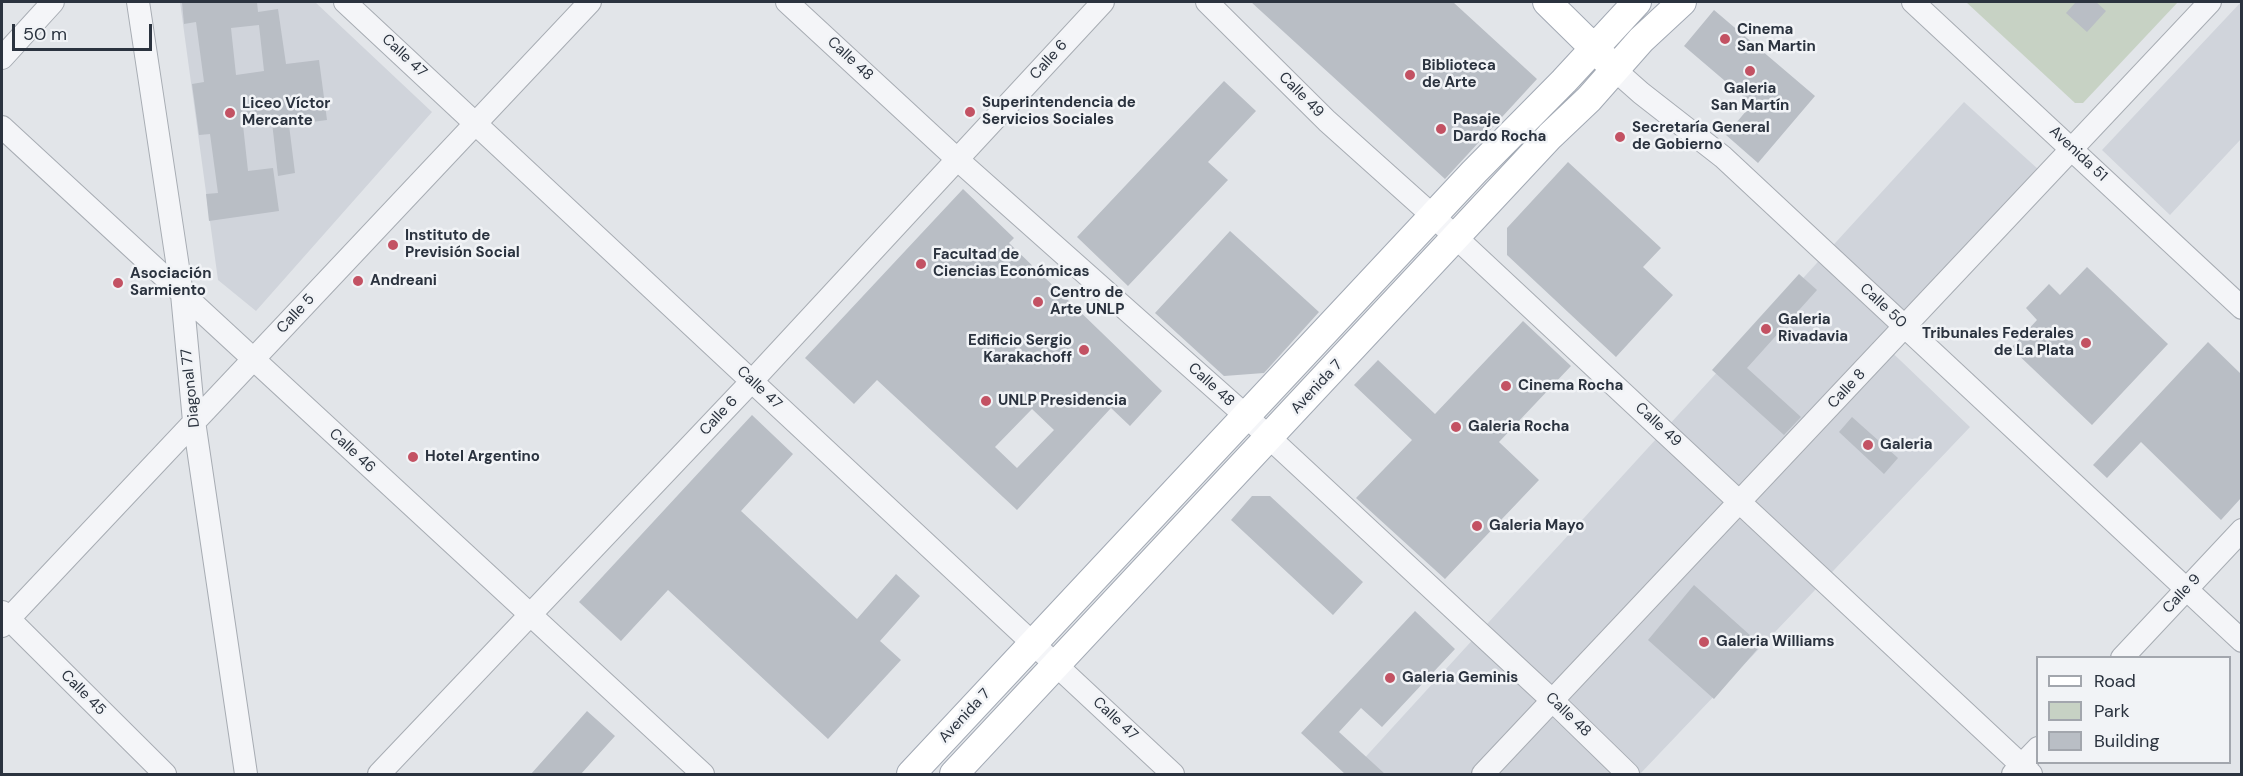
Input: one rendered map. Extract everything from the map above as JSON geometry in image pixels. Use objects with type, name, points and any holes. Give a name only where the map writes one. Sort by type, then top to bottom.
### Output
[{"type":"main road","name":"Calle 50","points":[[1547,2],[1595,47],[1615,70]]},
{"type":"main road","name":"Avenida 7","points":[[910,774],[1637,2]]},
{"type":"main road","name":"Avenida 7","points":[[954,774],[1641,40],[1682,2]]},
{"type":"street","points":[[2,57],[53,2]]},
{"type":"street","name":"Diagonal 77","points":[[138,2],[182,294],[194,421],[246,774]]},
{"type":"street","name":"Calle 47","points":[[345,2],[1173,774]]},
{"type":"street","name":"Calle 5","points":[[4,619],[253,360],[590,2]]},
{"type":"street","name":"Calle 48","points":[[788,2],[958,160],[1269,437],[1553,700],[1628,774]]},
{"type":"street","name":"Calle 6","points":[[379,774],[752,381],[1103,2]]},
{"type":"street","name":"Calle 49","points":[[1207,2],[1327,121],[1434,216],[1740,502],[2022,772]]},
{"type":"street","name":"Avenida 51","points":[[1913,2],[2241,308]]},
{"type":"street","name":"Calle 8","points":[[1483,774],[2210,2]]},
{"type":"street","name":"Calle 50","points":[[1615,70],[1723,157],[2241,640]]},
{"type":"street","name":"Calle 46","points":[[2,128],[703,774]]},
{"type":"street","name":"Calle 9","points":[[2123,656],[2241,530]]},
{"type":"street","name":"Calle 45","points":[[4,619],[165,774]]},
{"type":"street","points":[[2022,772],[2036,750]]},
{"type":"shaded area","points":[[180,2],[315,2],[432,112],[256,311],[218,280]]},
{"type":"shaded area","points":[[2241,2],[2241,139],[2170,215],[2102,150]]},
{"type":"shaded area","points":[[1964,102],[2039,170],[1878,339],[1970,427],[1640,774],[1350,774]]},
{"type":"green space","points":[[1966,2],[2178,2],[2083,103],[2075,103]]},
{"type":"building","name":"Liceo Víctor Mercante","points":[[182,2],[257,2],[258,12],[278,9],[286,64],[319,60],[327,120],[289,125],[295,173],[278,176],[272,122],[243,125],[248,171],[273,168],[279,211],[209,221],[206,194],[218,193],[210,134],[199,135],[192,84],[204,82],[196,22],[184,24]],"holes":[[[259,25],[264,71],[236,75],[231,28]]]},
{"type":"building","name":"Pasaje Dardo Rocha","points":[[1251,2],[1453,2],[1537,79],[1445,179]]},
{"type":"building","points":[[2076,2],[2096,2],[2106,11],[2087,32],[2066,13]]},
{"type":"building","name":"Galeria San Martín","points":[[1714,10],[1815,96],[1758,163],[1726,135],[1752,104],[1684,46]]},
{"type":"building","points":[[1224,81],[1256,111],[1208,162],[1228,180],[1128,286],[1077,237]]},
{"type":"building","points":[[1568,162],[1661,248],[1643,267],[1673,295],[1616,357],[1507,255],[1507,228]]},
{"type":"building","points":[[963,189],[1014,238],[1009,243],[1162,391],[1130,426],[1111,408],[1017,510],[877,380],[854,404],[805,358]],"holes":[[[1032,409],[1054,430],[1017,468],[995,447]]]},
{"type":"building","points":[[1230,231],[1319,312],[1264,373],[1224,376],[1155,313]]},
{"type":"building","name":"Tribunales Federales de La Plata","points":[[2087,267],[2168,344],[2092,425],[2011,348],[2037,320],[2026,308],[2049,284],[2060,295]]},
{"type":"building","name":"Galeria Rivadavia","points":[[1799,274],[1817,290],[1747,368],[1801,417],[1784,435],[1712,370]]},
{"type":"building","name":"Galeria Rocha","points":[[1523,321],[1571,366],[1499,442],[1539,480],[1445,579],[1356,498],[1412,440],[1354,385],[1378,360],[1435,414]]},
{"type":"building","points":[[2208,342],[2241,374],[2241,498],[2221,520],[2141,442],[2107,478],[2093,465]]},
{"type":"building","points":[[752,415],[793,454],[741,511],[857,619],[896,574],[920,596],[880,641],[901,660],[828,739],[668,590],[621,641],[579,602]]},
{"type":"building","name":"Galeria","points":[[1852,417],[1898,458],[1884,474],[1839,432]]},
{"type":"building","points":[[1252,496],[1270,496],[1363,582],[1333,615],[1231,520]]},
{"type":"building","name":"Galeria Williams","points":[[1694,585],[1761,645],[1714,699],[1648,640]]},
{"type":"building","name":"Galeria Geminis","points":[[1415,611],[1455,649],[1382,727],[1361,708],[1339,732],[1385,774],[1345,774],[1301,733]]},
{"type":"building","points":[[587,711],[615,736],[581,774],[531,774]]},
{"type":"place","name":"Cinema San Martin","points":[[1725,39]]},
{"type":"place","name":"Galeria San Martín","points":[[1750,71]]},
{"type":"place","name":"Biblioteca de Arte","points":[[1410,75]]},
{"type":"place","name":"Superintendencia de Servicios Sociales","points":[[970,112]]},
{"type":"place","name":"Liceo Víctor Mercante","points":[[230,113]]},
{"type":"place","name":"Pasaje Dardo Rocha","points":[[1441,129]]},
{"type":"place","name":"Secretaría General de Gobierno","points":[[1620,137]]},
{"type":"place","name":"Instituto de Previsión Social","points":[[393,245]]},
{"type":"place","name":"Facultad de Ciencias Económicas","points":[[921,264]]},
{"type":"place","name":"Andreani","points":[[358,281]]},
{"type":"place","name":"Asociación Sarmiento","points":[[118,283]]},
{"type":"place","name":"Centro de Arte UNLP","points":[[1038,302]]},
{"type":"place","name":"Galeria Rivadavia","points":[[1766,329]]},
{"type":"place","name":"Tribunales Federales de La Plata","points":[[2086,343]]},
{"type":"place","name":"Edificio Sergio Karakachoff","points":[[1084,350]]},
{"type":"place","name":"Cinema Rocha","points":[[1506,386]]},
{"type":"place","name":"UNLP Presidencia","points":[[986,401]]},
{"type":"place","name":"Galeria Rocha","points":[[1456,427]]},
{"type":"place","name":"Galeria","points":[[1868,445]]},
{"type":"place","name":"Hotel Argentino","points":[[413,457]]},
{"type":"place","name":"Galeria Mayo","points":[[1477,526]]},
{"type":"place","name":"Galeria Williams","points":[[1704,642]]},
{"type":"place","name":"Galeria Geminis","points":[[1390,678]]}]
